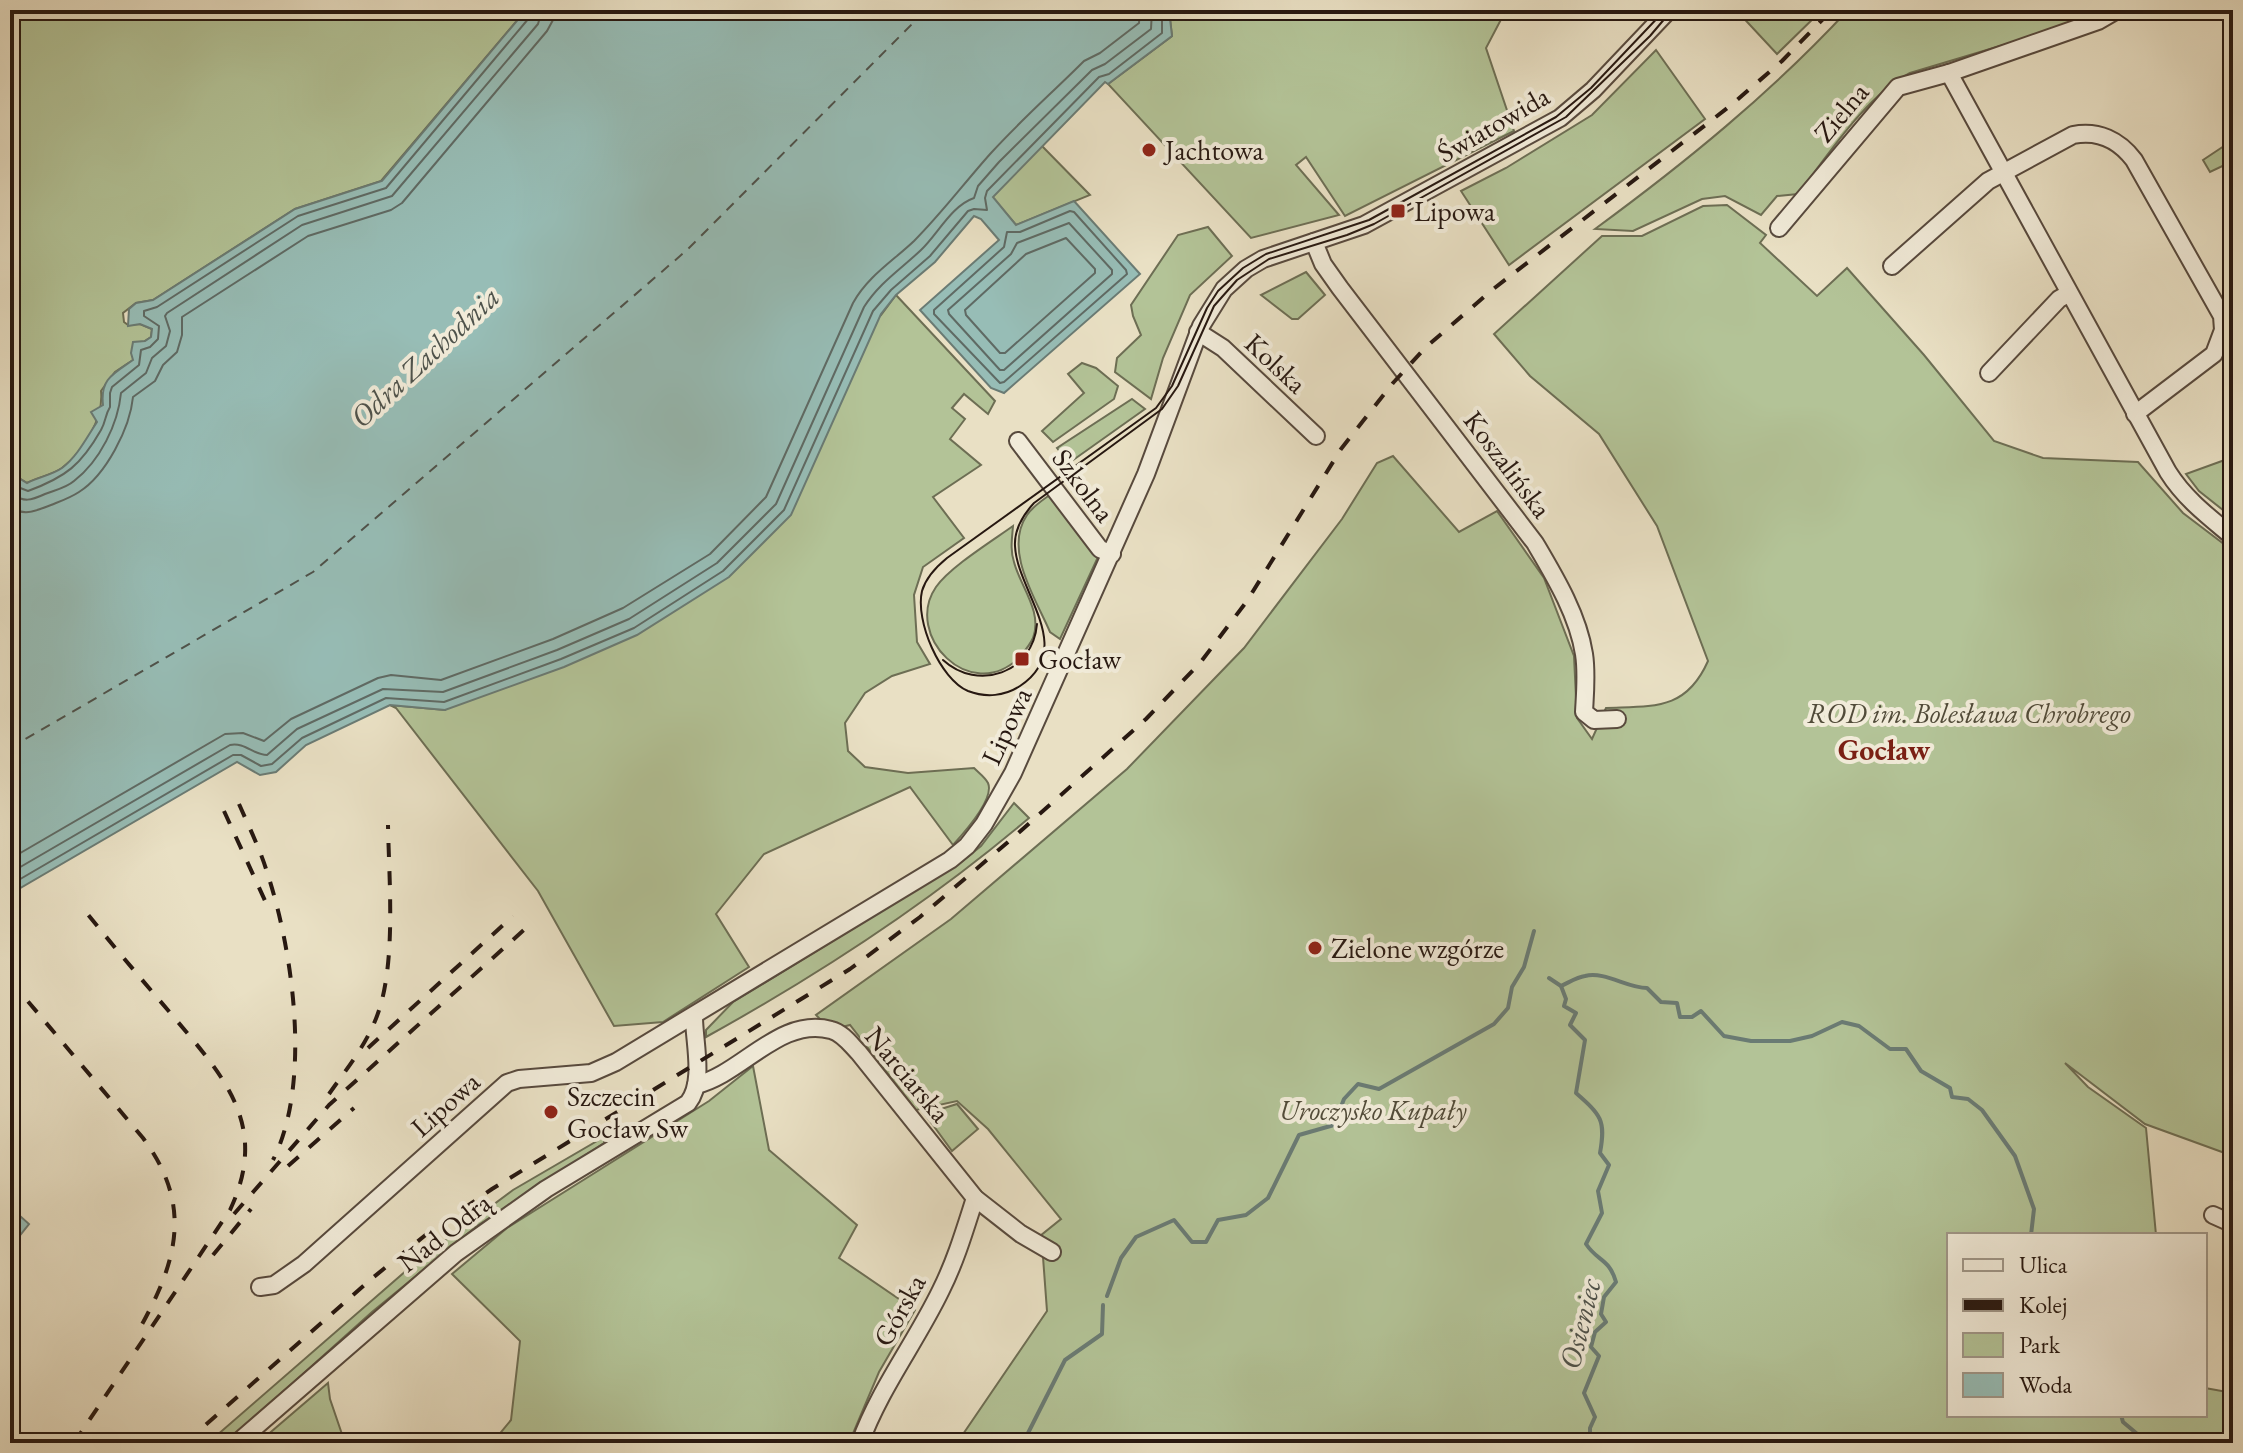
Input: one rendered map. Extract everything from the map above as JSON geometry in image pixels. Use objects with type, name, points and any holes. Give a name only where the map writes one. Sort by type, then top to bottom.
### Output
[{"type":"street","name":"Światowida","points":[[1314,242],[1374,221],[1560,118],[1593,90],[1669,10]]},
{"type":"street","name":"Zielna","points":[[1779,228],[1898,87],[1949,73],[2098,21],[2117,10]]},
{"type":"street","points":[[1949,73],[2068,294],[2180,490],[2233,537]]},
{"type":"street","points":[[1892,266],[1988,181],[2073,135],[2085,133],[2111,139],[2126,149],[2134,160],[2222,316],[2223,330],[2214,354],[2135,414]]},
{"type":"street","name":"Lipowa","points":[[260,1287],[274,1285],[304,1264],[507,1083],[591,1073],[616,1062],[935,871],[972,841],[1007,786],[1112,554],[1153,457],[1198,332],[1217,297],[1246,269],[1267,257],[1314,242]]},
{"type":"street","name":"Koszalińska","points":[[1314,242],[1323,264],[1535,543],[1578,630],[1584,654],[1584,712],[1594,720],[1617,719]]},
{"type":"street","points":[[1989,373],[2059,299],[2068,294]]},
{"type":"street","name":"Kolska","points":[[1198,332],[1223,348],[1316,436]]},
{"type":"street","name":"Szkolna","points":[[1018,441],[1100,549],[1112,554]]},
{"type":"street","points":[[694,1017],[696,1085]]},
{"type":"street","name":"Narciarska","points":[[696,1085],[720,1076],[792,1032],[831,1030],[840,1034],[859,1053],[975,1198],[1021,1234],[1052,1252]]},
{"type":"street","name":"Nad Odrą","points":[[237,1443],[456,1253],[556,1182],[685,1106],[694,1096],[696,1085]]},
{"type":"street","name":"Górska","points":[[860,1443],[890,1379],[940,1294],[958,1253],[975,1198]]},
{"type":"street","points":[[2213,1215],[2233,1224]]},
{"type":"green space","points":[[10,10],[526,10],[381,181],[295,209],[153,300],[136,303],[123,313],[124,322],[128,325],[140,324],[152,329],[151,337],[133,360],[115,372],[101,391],[96,423],[78,453],[58,470],[27,483],[10,476]]},
{"type":"green space","points":[[1169,10],[1506,10],[1486,48],[1514,131],[1345,216],[1306,157],[1296,165],[1339,215],[1251,238],[1108,84],[1172,36]]},
{"type":"green space","points":[[1736,10],[1822,10],[1777,54]]},
{"type":"green space","points":[[1848,10],[2104,10],[2057,29],[1910,73],[1863,111],[1798,194],[1777,196],[1761,215],[1725,196],[1702,199],[1633,231],[1595,229],[1726,126],[1789,70]]},
{"type":"green space","points":[[1656,50],[1705,119],[1509,265],[1461,191],[1506,168],[1592,115]]},
{"type":"green space","points":[[2233,140],[2233,161],[2210,172],[2203,160]]},
{"type":"green space","points":[[1041,145],[1090,195],[1016,225],[992,197]]},
{"type":"green space","name":"Uroczysko Kupały","points":[[1727,205],[1766,235],[1760,243],[1817,296],[1847,268],[1994,441],[2043,458],[2138,462],[2183,513],[2233,551],[2233,1156],[2145,1124],[2065,1063],[2088,1087],[2146,1128],[2156,1233],[1947,1233],[1947,1417],[2207,1417],[2207,1388],[2233,1393],[2233,1443],[957,1443],[1047,1311],[1043,1257],[1059,1249],[1040,1236],[1061,1219],[988,1129],[957,1101],[916,1110],[850,1025],[831,1030],[816,1015],[951,919],[1127,769],[1244,648],[1342,519],[1377,463],[1393,456],[1459,532],[1497,511],[1544,578],[1574,656],[1577,718],[1592,739],[1606,708],[1653,705],[1678,697],[1689,689],[1708,661],[1657,526],[1599,434],[1530,376],[1494,334],[1602,236],[1642,236],[1703,206]]},
{"type":"green space","points":[[1208,227],[1232,256],[1190,295],[1163,358],[1151,399],[1115,372],[1117,358],[1141,335],[1131,305],[1178,235]]},
{"type":"green space","points":[[1306,272],[1325,295],[1298,319],[1292,319],[1261,295]]},
{"type":"green space","points":[[896,295],[995,401],[988,414],[964,394],[952,408],[965,419],[950,439],[981,465],[933,497],[964,538],[923,567],[914,595],[917,642],[930,664],[892,676],[865,693],[845,723],[848,751],[865,767],[908,773],[974,768],[988,783],[987,798],[977,816],[953,845],[910,787],[764,854],[716,914],[749,967],[663,1022],[614,1026],[538,891],[396,708],[390,705],[445,710],[881,315]]},
{"type":"green space","points":[[1082,363],[1096,368],[1118,386],[1114,399],[1053,442],[1042,431],[1084,393],[1068,374]]},
{"type":"green space","points":[[1132,399],[1145,409],[1069,463],[1057,448]]},
{"type":"green space","points":[[2233,457],[2233,518],[2199,491],[2186,474]]},
{"type":"green space","points":[[1051,494],[1098,557],[1060,639],[1050,632],[1030,590],[1018,543],[1027,515]]},
{"type":"green space","points":[[1013,526],[1013,558],[1033,609],[1033,638],[1019,658],[1000,670],[981,673],[963,669],[947,658],[935,643],[928,625],[928,606],[942,579]]},
{"type":"green space","points":[[1014,803],[1029,818],[953,879],[832,962],[706,1037],[706,1030],[733,1002],[960,863],[981,846]]},
{"type":"green space","points":[[753,1066],[769,1150],[857,1225],[839,1258],[915,1310],[879,1372],[849,1443],[492,1443],[511,1420],[520,1341],[452,1274],[507,1228],[709,1101]]},
{"type":"green space","points":[[957,1104],[978,1129],[952,1151],[925,1114]]},
{"type":"green space","points":[[604,1137],[604,1143],[477,1226],[372,1312],[226,1443],[208,1443],[415,1263],[513,1190]]},
{"type":"green space","points":[[328,1383],[330,1399],[345,1443],[258,1443]]},
{"type":"water","name":"Odra Zachodnia","points":[[526,10],[1169,10],[1172,36],[1108,84],[1105,82],[993,197],[1016,225],[1074,201],[1140,274],[1004,393],[991,388],[920,310],[999,240],[981,219],[974,216],[935,262],[896,295],[881,314],[791,515],[729,577],[637,635],[564,667],[445,710],[390,705],[306,745],[276,772],[260,775],[237,762],[10,894],[10,476],[27,483],[50,474],[67,463],[81,446],[97,422],[91,412],[103,405],[106,383],[133,360],[133,342],[151,337],[152,329],[140,324],[128,326],[129,309],[136,303],[153,300],[295,209],[382,181]]},
{"type":"water","points":[[10,1207],[29,1224],[10,1248]]},
{"type":"waterway","points":[[1107,1296],[1121,1258],[1136,1237],[1174,1220],[1192,1242],[1206,1242],[1218,1220],[1246,1215],[1268,1198],[1299,1135],[1334,1125],[1344,1099],[1358,1084],[1379,1089],[1494,1024],[1508,1008],[1512,987],[1524,967],[1534,931]]},
{"type":"waterway","points":[[1561,986],[1593,975],[1647,988],[1661,1002],[1677,1003],[1680,1017],[1692,1017],[1701,1011],[1724,1036],[1751,1041],[1790,1041],[1812,1036],[1842,1022],[1859,1026],[1890,1049],[1906,1049],[1921,1071],[1950,1088],[1952,1097],[1968,1099],[1982,1110],[2015,1156],[2034,1209],[2031,1233]]},
{"type":"waterway","name":"Osieniec","points":[[1549,978],[1561,986],[1566,999],[1564,1006],[1576,1013],[1570,1025],[1585,1040],[1576,1093],[1600,1119],[1600,1153],[1609,1165],[1598,1191],[1602,1213],[1586,1244],[1607,1264],[1616,1282],[1604,1297],[1601,1314],[1606,1322],[1595,1332],[1591,1347],[1599,1356],[1584,1393],[1595,1417],[1590,1428],[1590,1443]]},
{"type":"waterway","points":[[1023,1443],[1065,1360],[1102,1334],[1103,1305]]},
{"type":"waterway","points":[[2122,1417],[2123,1422],[2148,1443]]},
{"type":"ferry route","points":[[10,748],[313,572],[687,250],[926,10]]},
{"type":"tram line","points":[[1665,10],[1591,88],[1556,117],[1369,220],[1266,254],[1243,268],[1218,291],[1207,308],[1172,386],[1156,408],[947,558],[929,577],[922,591],[922,618],[932,648],[948,675],[968,691],[995,695],[1020,686],[1036,671],[1044,655],[1044,637],[1018,564],[1015,540],[1020,523],[1034,503],[1162,409],[1178,386],[1214,306],[1237,280],[1269,259],[1374,224],[1566,117],[1650,36],[1672,10]]},
{"type":"tram line","points":[[943,660],[957,670],[972,675],[987,676],[1002,672],[1026,655],[1037,624]]},
{"type":"railway","points":[[185,1443],[428,1233],[492,1189],[850,969],[920,917],[1015,836],[1146,719],[1200,663],[1247,601],[1341,449],[1425,348],[1492,290],[1730,106],[1782,61],[1832,10]]},
{"type":"railway","points":[[239,804],[261,855],[276,904],[291,978],[295,1056],[292,1094],[285,1129],[273,1160]]},
{"type":"railway","points":[[224,811],[267,905]]},
{"type":"railway","points":[[329,1094],[365,1041],[382,1000],[390,925],[388,825]]},
{"type":"railway","points":[[74,1443],[230,1210],[241,1180],[245,1152],[243,1127],[236,1104],[224,1082],[86,912]]},
{"type":"railway","points":[[368,1048],[513,916]]},
{"type":"railway","points":[[234,1214],[329,1105],[525,929]]},
{"type":"railway","points":[[10,980],[143,1138],[169,1188],[174,1213],[170,1260],[136,1335]]},
{"type":"railway","points":[[288,1166],[354,1108]]},
{"type":"railway","points":[[213,1255],[251,1209]]},
{"type":"railway","points":[[10,1327],[18,1375],[10,1423]]},
{"type":"place","name":"Jachtowa","points":[[1149,150]]},
{"type":"place","name":"Lipowa","points":[[1398,211]]},
{"type":"place","name":"Gocław","points":[[1022,659]]},
{"type":"place","name":"Zielone wzgórze","points":[[1315,948]]},
{"type":"place","name":"Szczecin Gocław Sw","points":[[551,1112]]},
{"type":"district","name":"Gocław","points":[[1884,750]]},
{"type":"park label","name":"ROD im. Bolesława Chrobrego","points":[[1969,713]]}]
